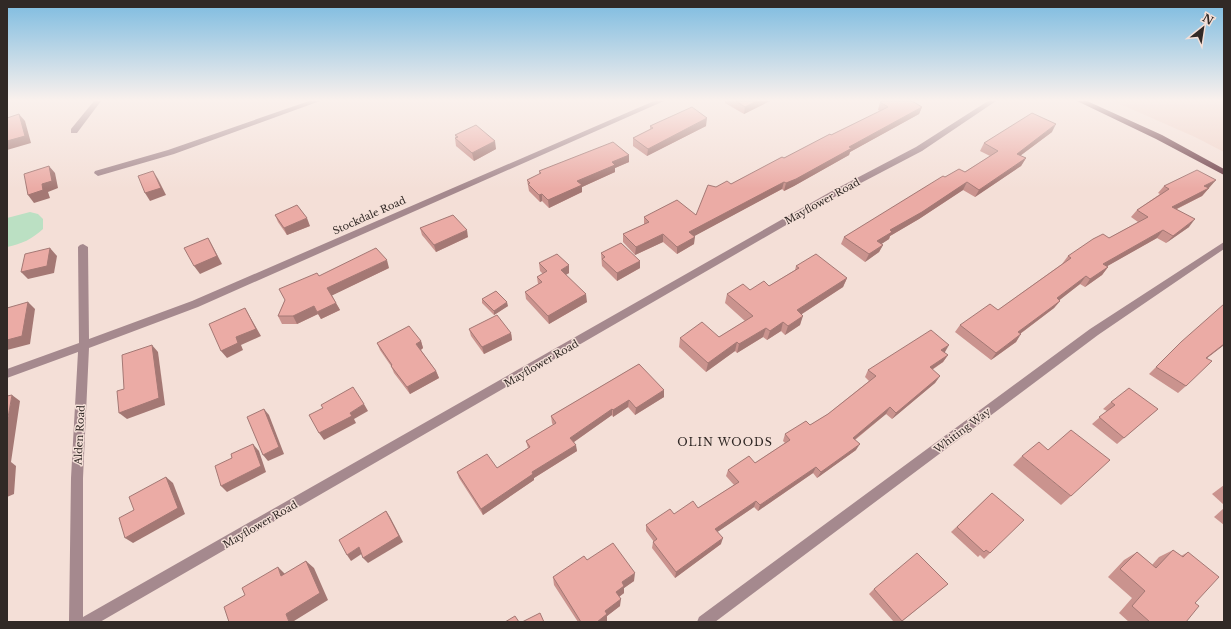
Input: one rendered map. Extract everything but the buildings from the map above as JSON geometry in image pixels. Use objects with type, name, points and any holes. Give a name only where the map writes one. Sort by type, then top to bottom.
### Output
[{"type":"main road","points":[[1144,130],[1224,172]]},
{"type":"street","points":[[98,173],[171,152],[233,130]]},
{"type":"street","name":"Stockdale Road","points":[[7,374],[195,304],[594,130]]},
{"type":"street","name":"Mayflower Road","points":[[87,622],[835,193],[919,149],[948,130]]},
{"type":"street","name":"Whiting Way","points":[[704,622],[1094,332],[1224,245]]},
{"type":"street","name":"Alden Road","points":[[76,622],[77,478],[84,345],[83,247]]},
{"type":"shaded area","points":[[1180,130],[1224,130],[1224,152]]},
{"type":"green space","points":[[30,212],[38,214],[43,219],[43,229],[26,241],[7,247],[7,218]]},
{"type":"district","name":"OLIN WOODS","points":[[725,442]]}]
